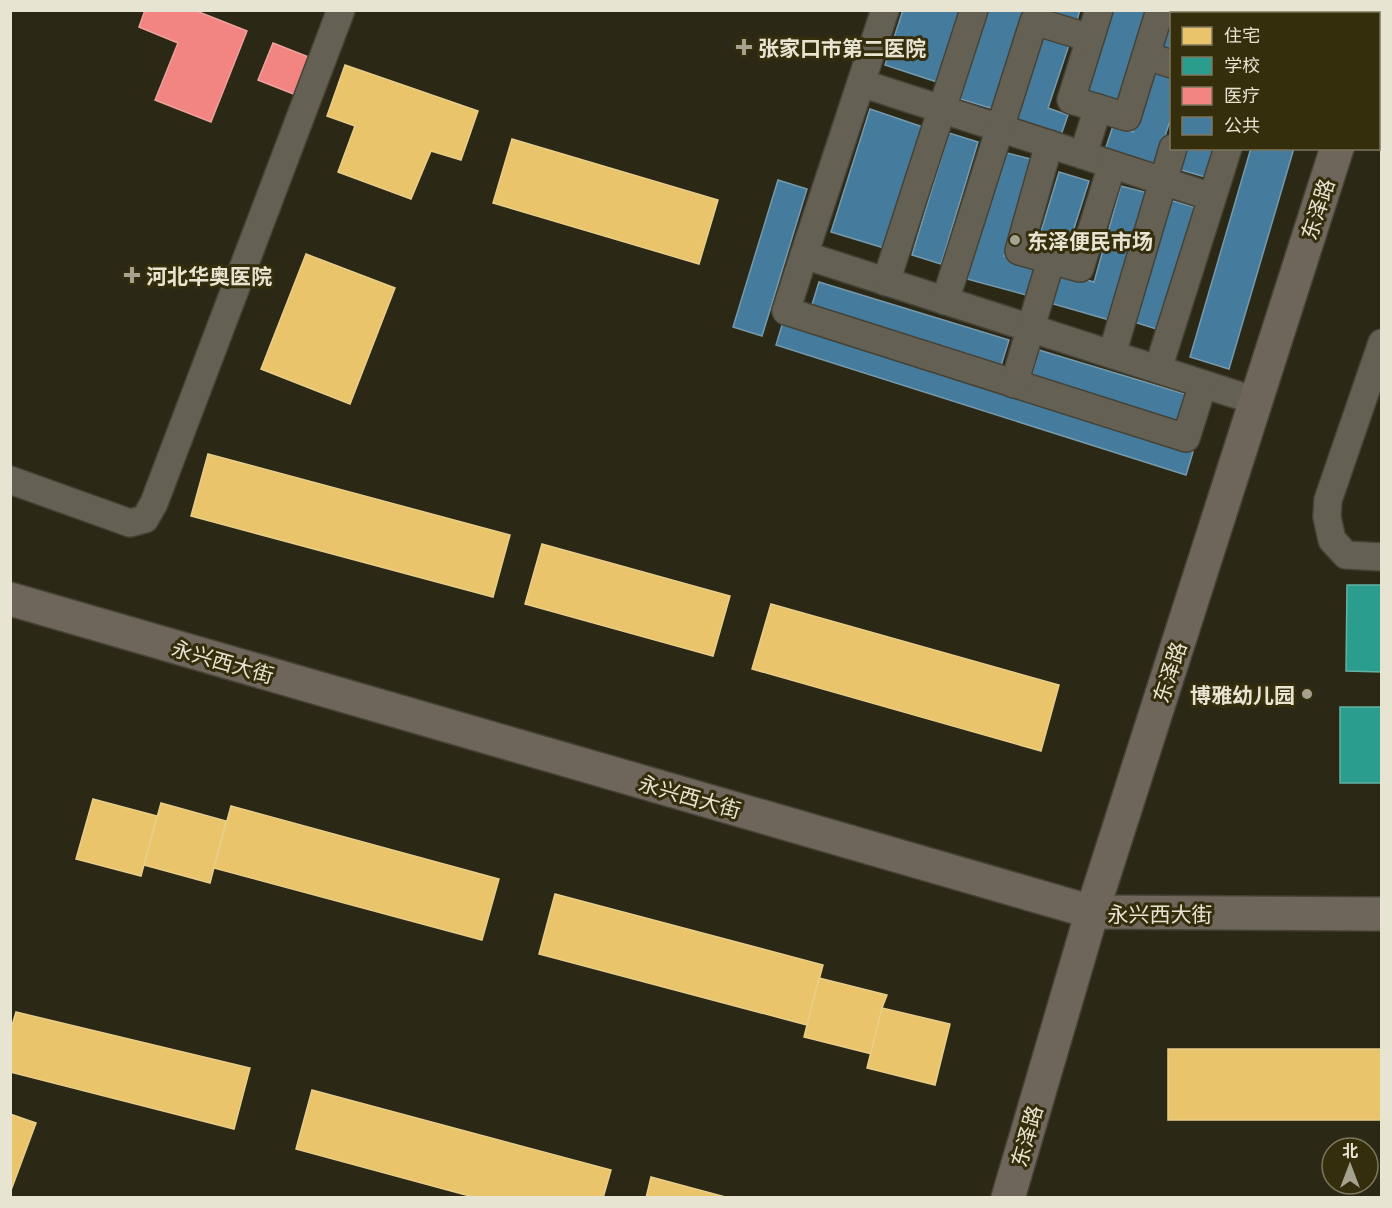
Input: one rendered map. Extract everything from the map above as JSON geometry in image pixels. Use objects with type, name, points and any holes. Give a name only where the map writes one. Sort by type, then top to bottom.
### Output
[{"type":"main road","name":"东泽路","points":[[1008,1197],[1092,912],[1336,150]]},
{"type":"main road","name":"永兴西大街","points":[[10,599],[1092,912],[1382,914]]},
{"type":"street","points":[[885,10],[786,311],[1186,438],[1203,384]]},
{"type":"street","points":[[886,282],[974,10]]},
{"type":"street","points":[[1099,10],[1071,100],[1127,117],[1160,10]]},
{"type":"street","points":[[10,480],[130,523],[145,519],[154,503],[339,11]]},
{"type":"street","points":[[945,301],[1034,21],[1090,38]]},
{"type":"street","points":[[1146,56],[1170,63]]},
{"type":"street","points":[[861,83],[1212,197]]},
{"type":"street","points":[[1083,155],[1098,108]]},
{"type":"street","points":[[1049,144],[1019,251],[1080,268],[1112,165]]},
{"type":"street","points":[[1112,354],[1172,150]]},
{"type":"street","points":[[1158,369],[1227,150]]},
{"type":"street","points":[[804,255],[1256,401]]},
{"type":"street","points":[[1014,384],[1051,260]]},
{"type":"street","points":[[1382,343],[1328,500],[1327,518],[1332,540],[1346,555],[1382,557]]},
{"type":"building: 住宅","points":[[345,65],[478,111],[461,160],[431,151],[411,199],[338,172],[355,126],[327,116]]},
{"type":"building: 住宅","points":[[512,139],[718,200],[699,264],[493,203]]},
{"type":"building: 住宅","points":[[306,254],[395,288],[350,404],[261,369]]},
{"type":"building: 住宅","points":[[208,454],[510,535],[493,597],[191,516]]},
{"type":"building: 住宅","points":[[542,544],[730,596],[713,656],[525,604]]},
{"type":"building: 住宅","points":[[771,604],[1059,685],[1041,751],[752,669]]},
{"type":"building: 住宅","points":[[93,799],[157,816],[141,876],[76,859]]},
{"type":"building: 住宅","points":[[161,803],[226,821],[210,883],[144,865]]},
{"type":"building: 住宅","points":[[231,806],[499,879],[482,940],[214,868]]},
{"type":"building: 住宅","points":[[555,894],[823,965],[807,1025],[539,954]]},
{"type":"building: 住宅","points":[[819,978],[887,995],[872,1054],[804,1037]]},
{"type":"building: 住宅","points":[[882,1008],[950,1024],[935,1085],[867,1068]]},
{"type":"building: 住宅","points":[[16,1012],[250,1068],[234,1129],[10,1072],[10,1032]]},
{"type":"building: 住宅","points":[[1168,1049],[1382,1049],[1382,1120],[1168,1120]]},
{"type":"building: 住宅","points":[[312,1090],[611,1170],[603,1198],[477,1198],[296,1149]]},
{"type":"building: 住宅","points":[[10,1114],[36,1123],[10,1193]]},
{"type":"building: 住宅","points":[[651,1177],[729,1198],[646,1198]]},
{"type":"building: 学校","points":[[1347,585],[1382,585],[1382,672],[1346,671]]},
{"type":"building: 学校","points":[[1340,707],[1382,707],[1382,783],[1340,783]]},
{"type":"building: 医疗","points":[[145,10],[194,10],[247,31],[211,122],[155,100],[178,43],[139,27]]},
{"type":"building: 医疗","points":[[273,43],[311,58],[296,95],[258,80]]},
{"type":"building: 公共","points":[[903,10],[961,10],[937,82],[885,65]]},
{"type":"building: 公共","points":[[988,10],[1025,10],[994,109],[960,99]]},
{"type":"building: 公共","points":[[1047,10],[1080,10],[1077,20]]},
{"type":"building: 公共","points":[[1111,10],[1147,10],[1118,104],[1085,94]]},
{"type":"building: 公共","points":[[1170,22],[1170,50],[1162,48]]},
{"type":"building: 公共","points":[[1038,35],[1069,45],[1048,108],[1068,115],[1060,138],[1010,122]]},
{"type":"building: 公共","points":[[1153,68],[1170,73],[1170,121],[1155,166],[1105,150],[1113,126],[1133,132]]},
{"type":"building: 公共","points":[[870,109],[923,127],[884,248],[831,232]]},
{"type":"building: 公共","points":[[949,133],[978,142],[941,264],[912,255]]},
{"type":"building: 公共","points":[[1184,150],[1221,150],[1212,179],[1178,169]]},
{"type":"building: 公共","points":[[1250,150],[1293,150],[1229,369],[1190,357]]},
{"type":"building: 公共","points":[[1003,152],[1031,159],[1004,256],[1039,265],[1030,296],[967,279]]},
{"type":"building: 公共","points":[[1059,172],[1089,181],[1065,257],[1036,248]]},
{"type":"building: 公共","points":[[778,180],[807,189],[762,336],[733,327]]},
{"type":"building: 公共","points":[[1121,186],[1148,193],[1113,321],[1050,303],[1059,272],[1094,282]]},
{"type":"building: 公共","points":[[1170,200],[1200,209],[1163,331],[1134,322]]},
{"type":"building: 公共","points":[[819,282],[1009,340],[1000,369],[810,311]]},
{"type":"building: 公共","points":[[783,322],[1193,452],[1186,475],[776,345]]},
{"type":"building: 公共","points":[[1039,350],[1188,395],[1179,423],[1031,378]]},
{"type":"place","name":"张家口市第二医院","points":[[744,47]]},
{"type":"place","name":"东泽便民市场","points":[[1015,240]]},
{"type":"place","name":"河北华奥医院","points":[[132,275]]},
{"type":"place","name":"博雅幼儿园","points":[[1307,694]]}]
